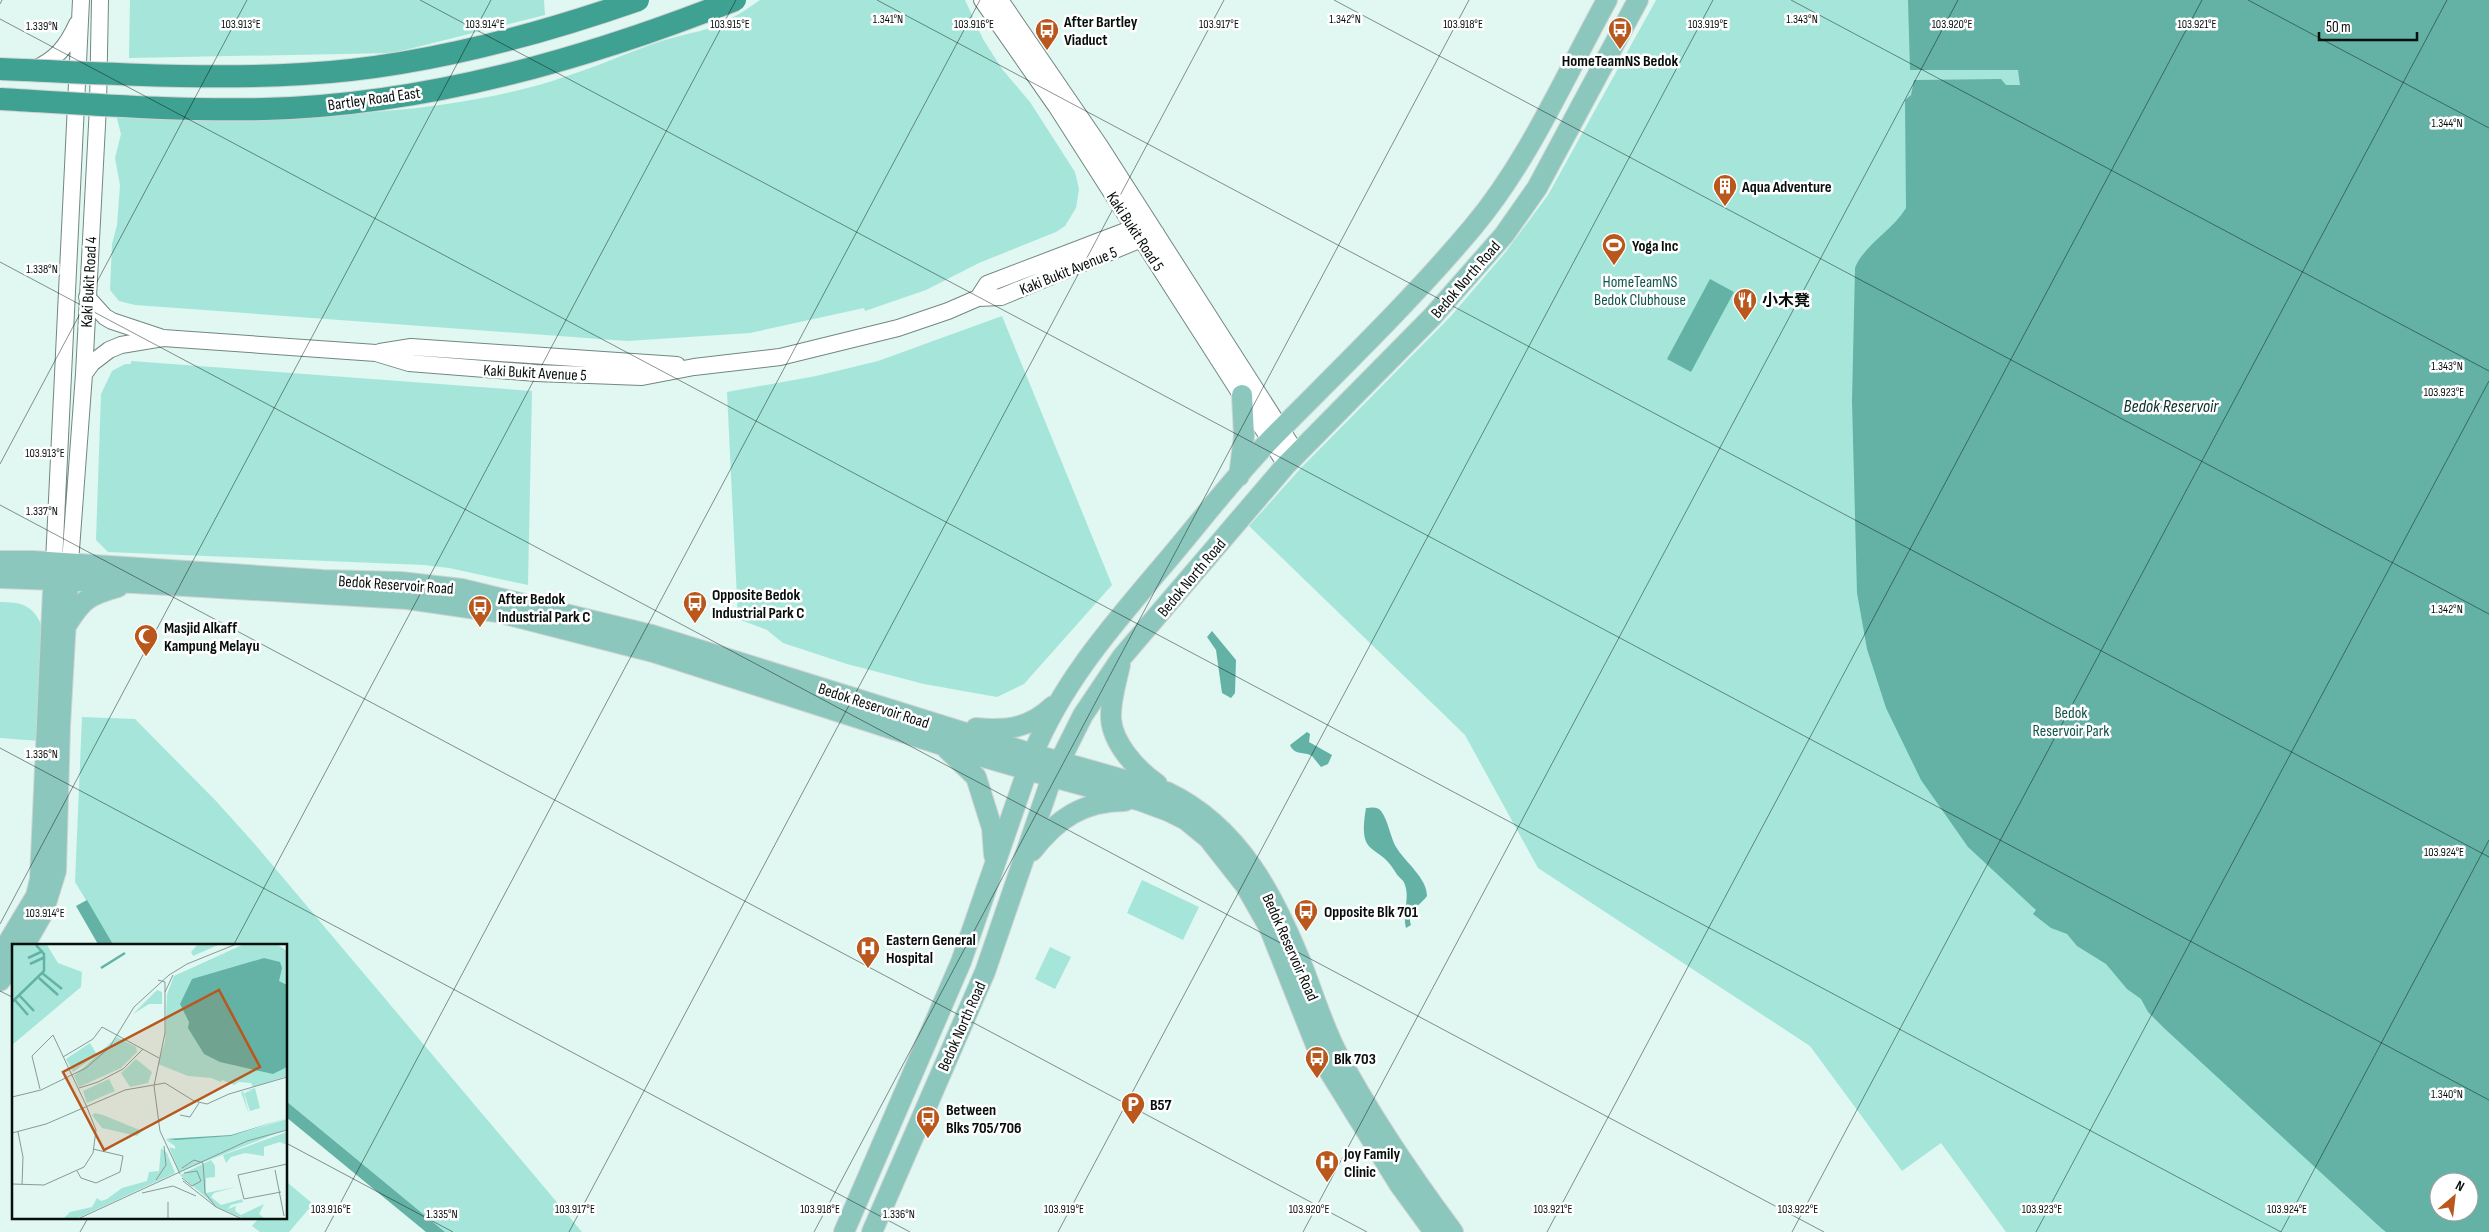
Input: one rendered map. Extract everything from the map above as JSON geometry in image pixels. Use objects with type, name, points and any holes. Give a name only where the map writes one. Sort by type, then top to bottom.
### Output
[{"type":"highway","name":"Bartley Road East","points":[[0,68],[214,77],[305,74],[395,63],[489,45],[573,23],[638,0]]},
{"type":"highway","name":"Bartley Road East","points":[[0,100],[121,106],[264,109],[318,106],[406,95],[494,78],[584,55],[663,28],[735,0]]},
{"type":"main road","name":"Bedok North Road","points":[[844,1232],[961,962],[1030,762],[1043,731],[1061,697],[1100,640],[1239,476],[1276,435],[1448,257],[1480,217],[1512,174],[1607,0]]},
{"type":"main road","name":"Bedok North Road","points":[[872,1232],[985,972],[1055,769],[1083,715],[1122,657],[1292,459],[1471,275],[1504,235],[1537,188],[1638,0]]},
{"type":"main road","points":[[1525,151],[1550,140],[1563,140]]},
{"type":"main road","points":[[1239,476],[1244,436],[1242,395]]},
{"type":"main road","points":[[0,561],[61,571]]},
{"type":"main road","points":[[0,578],[61,571]]},
{"type":"main road","points":[[25,944],[43,913],[56,871],[64,629],[61,571]]},
{"type":"main road","points":[[0,956],[36,896],[40,879],[61,571]]},
{"type":"main road","name":"Bedok Reservoir Road","points":[[61,571],[134,584],[414,600],[497,612],[653,652],[942,745],[1030,762],[1055,769],[1172,813],[1200,831],[1215,846],[1245,885],[1269,927],[1321,1058],[1399,1184],[1434,1232]]},
{"type":"main road","name":"Bedok Reservoir Road","points":[[61,571],[401,582],[462,589],[656,636],[935,724],[1030,762]]},
{"type":"main road","points":[[64,629],[80,604],[87,598],[96,593],[134,584]]},
{"type":"main road","points":[[1122,657],[1113,698],[1111,720],[1119,740],[1126,755],[1140,772],[1184,800]]},
{"type":"main road","points":[[935,724],[996,730],[1018,728],[1042,716],[1061,697]]},
{"type":"main road","points":[[942,745],[976,777],[992,828],[994,864]]},
{"type":"main road","name":"Bedok Reservoir Road","points":[[1055,769],[1149,785],[1184,800],[1206,815],[1227,835],[1261,881],[1282,919],[1336,1051],[1413,1176],[1453,1232]]},
{"type":"main road","points":[[1023,862],[1047,831],[1074,812],[1091,805],[1114,801],[1142,801]]},
{"type":"main road","points":[[0,981],[12,964]]},
{"type":"street","name":"Kaki Bukit Road 4","points":[[61,571],[75,105],[81,0]]},
{"type":"street","name":"Kaki Bukit Road 4","points":[[61,571],[84,374],[98,106],[100,0]]},
{"type":"street","name":"Kaki Bukit Road 5","points":[[982,0],[1145,230],[1292,459]]},
{"type":"street","name":"Kaki Bukit Road 5","points":[[1000,0],[1100,146],[1145,230],[1242,395],[1276,435]]},
{"type":"street","points":[[34,69],[54,58],[63,50],[80,18]]},
{"type":"street","points":[[0,68],[98,71]]},
{"type":"street","points":[[0,100],[98,106]]},
{"type":"street","name":"Kaki Bukit Avenue 5","points":[[163,338],[376,353],[411,347],[593,361],[641,361],[694,367],[780,357],[846,342],[939,314],[978,298],[1001,297],[1145,230]]},
{"type":"street","points":[[87,297],[112,321],[163,338]]},
{"type":"street","points":[[84,374],[92,363],[109,350],[121,345],[163,338]]},
{"type":"green space","points":[[130,0],[544,0],[545,15],[393,53],[129,58]]},
{"type":"green space","points":[[760,0],[965,0],[983,39],[1002,69],[1030,102],[1075,172],[1079,189],[1076,208],[1065,226],[1056,232],[979,263],[926,290],[865,311],[864,308],[750,333],[627,341],[135,305],[119,301],[110,290],[112,244],[117,225],[120,185],[115,158],[121,134],[116,115],[329,115],[435,106],[487,97],[553,81],[656,43],[700,31],[732,18]]},
{"type":"green space","name":"Bedok Reservoir Park","points":[[1656,0],[2489,0],[2489,1232],[2006,1232],[1941,1143],[1902,1171],[1810,1046],[1538,868],[1465,735],[1249,526],[1300,469],[1451,316],[1504,254],[1548,195]]},
{"type":"green space","points":[[1002,316],[1112,585],[1024,684],[997,697],[924,684],[847,664],[783,643],[767,630],[738,619],[727,392],[816,376],[878,361]]},
{"type":"green space","points":[[131,361],[532,391],[528,585],[449,568],[424,565],[108,552],[96,540],[101,394],[112,371],[125,364],[131,364]]},
{"type":"green space","points":[[0,602],[26,606],[35,614],[42,627],[40,741],[0,738]]},
{"type":"green space","points":[[82,717],[135,719],[216,801],[252,841],[582,1232],[445,1232],[288,1103],[288,944],[113,944],[75,882]]},
{"type":"green space","points":[[1142,880],[1199,907],[1183,940],[1127,913]]},
{"type":"green space","points":[[1050,947],[1071,957],[1055,989],[1035,979]]},
{"type":"green space","points":[[288,1183],[313,1204],[289,1232],[260,1232],[252,1226],[257,1220],[288,1220]]},
{"type":"water","name":"Bedok Reservoir","points":[[1908,0],[2489,0],[2489,1232],[2386,1232],[2381,1228],[2165,1029],[2148,1012],[2141,999],[2127,989],[2106,964],[2077,946],[2067,934],[2051,928],[2033,914],[2036,910],[1968,847],[1921,780],[1886,708],[1867,649],[1857,593],[1852,401],[1855,268],[1865,252],[1894,224],[1906,208],[1905,100],[1911,95],[1914,80],[2001,79],[2006,85],[2020,85],[2018,70],[1910,70]]},
{"type":"water","points":[[1710,279],[1734,292],[1691,372],[1667,359]]},
{"type":"water","points":[[1212,631],[1236,660],[1235,693],[1231,698],[1222,693],[1216,650],[1207,637]]},
{"type":"water","points":[[1307,732],[1310,734],[1309,742],[1332,755],[1328,764],[1321,767],[1312,756],[1294,751],[1290,745]]},
{"type":"water","points":[[1366,808],[1376,808],[1381,811],[1386,819],[1396,847],[1420,877],[1426,889],[1427,896],[1412,912],[1410,916],[1411,925],[1406,928],[1407,896],[1404,883],[1389,863],[1367,843],[1364,836]]},
{"type":"water","points":[[87,900],[113,944],[98,944],[76,906]]},
{"type":"water","points":[[288,1103],[445,1232],[426,1232],[288,1119]]},
{"type":"place","name":"HomeTeamNS Bedok","points":[[1620,50]]},
{"type":"place","name":"After Bartley Viaduct","points":[[1047,51]]},
{"type":"place","name":"Aqua Adventure","points":[[1725,207]]},
{"type":"place","name":"Yoga Inc","points":[[1614,266]]},
{"type":"place","name":"小木凳","points":[[1745,321]]},
{"type":"place","name":"Opposite Bedok Industrial Park C","points":[[695,624]]},
{"type":"place","name":"After Bedok Industrial Park C","points":[[480,628]]},
{"type":"place","name":"Masjid Alkaff Kampung Melayu","points":[[146,657]]},
{"type":"place","name":"Opposite Blk 701","points":[[1306,932]]},
{"type":"place","name":"Eastern General Hospital","points":[[868,969]]},
{"type":"place","name":"Blk 703","points":[[1317,1079]]},
{"type":"place","name":"B57","points":[[1133,1125]]},
{"type":"place","name":"Between Blks 705/706","points":[[928,1139]]},
{"type":"place","name":"Joy Family Clinic","points":[[1327,1183]]},
{"type":"park label","name":"HomeTeamNS Bedok Clubhouse","points":[[1640,290]]}]
